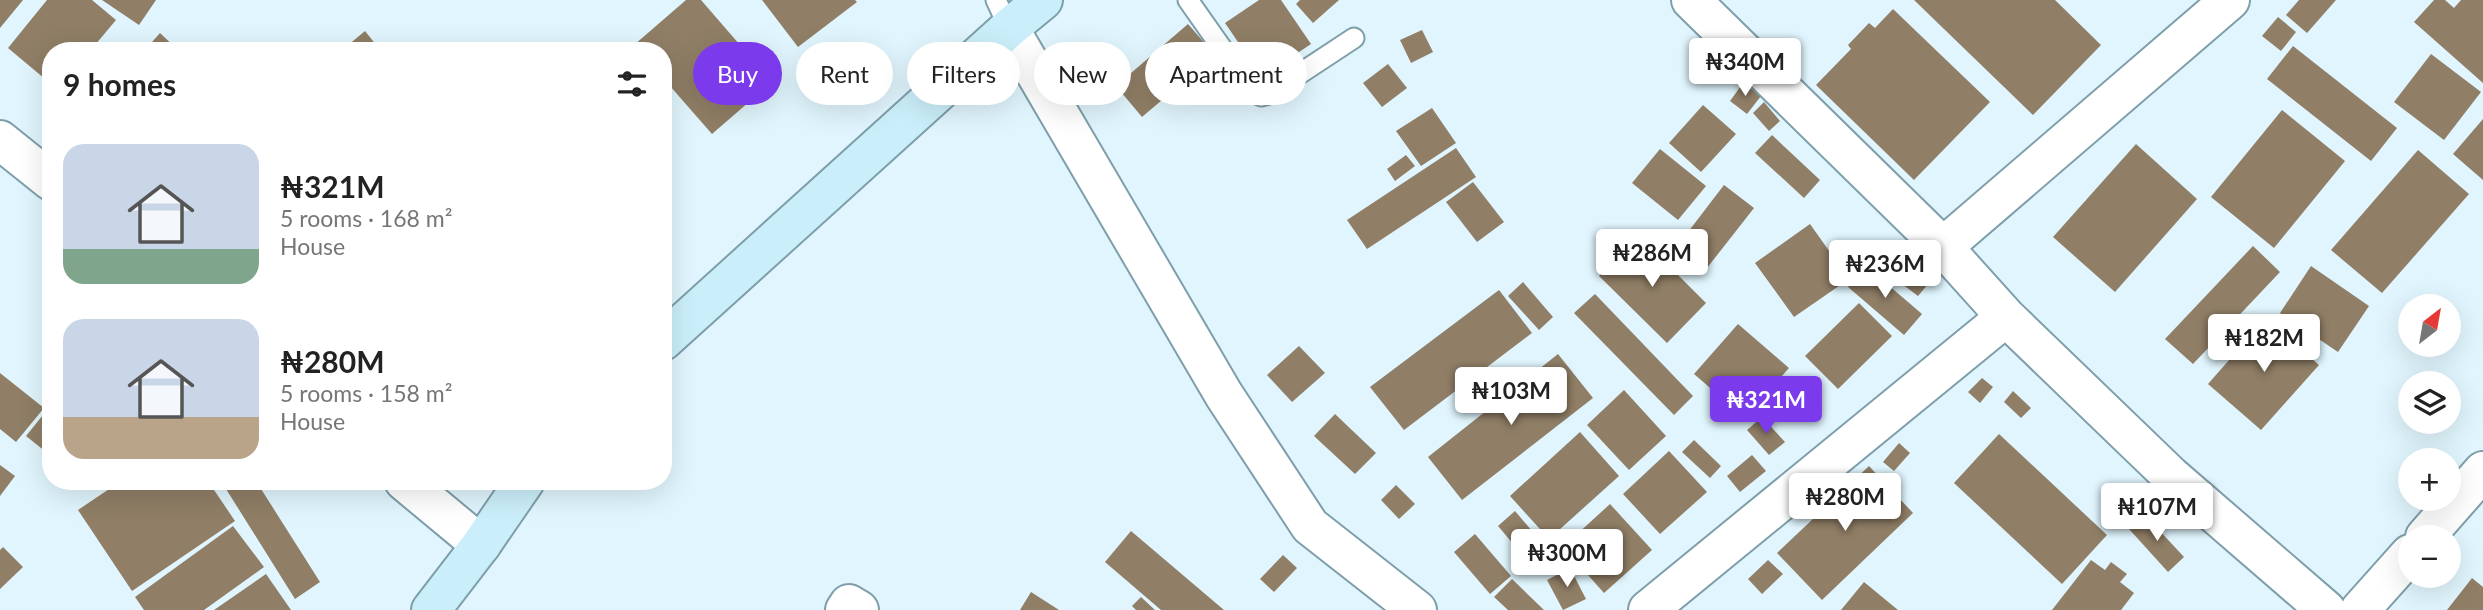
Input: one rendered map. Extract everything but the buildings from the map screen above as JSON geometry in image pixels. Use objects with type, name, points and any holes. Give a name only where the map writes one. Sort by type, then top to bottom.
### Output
[{"type":"main road","points":[[672,332],[1002,14],[1043,0]]},
{"type":"main road","points":[[431,610],[519,490]]},
{"type":"street","points":[[1692,0],[1943,247],[2006,317],[2171,476],[2326,610]]},
{"type":"street","points":[[1943,247],[2230,0]]},
{"type":"street","points":[[1002,14],[1224,395],[1310,526],[1417,610]]},
{"type":"street","points":[[3,147],[42,175]]},
{"type":"street","points":[[1647,610],[2006,317]]},
{"type":"street","points":[[2435,525],[2483,471]]},
{"type":"street","points":[[415,490],[481,545]]},
{"type":"street","points":[[2360,610],[2398,567]]},
{"type":"street","points":[[845,610],[849,604],[859,610]]},
{"type":"lane","points":[[1188,0],[1252,91],[1261,96],[1354,38]]}]
